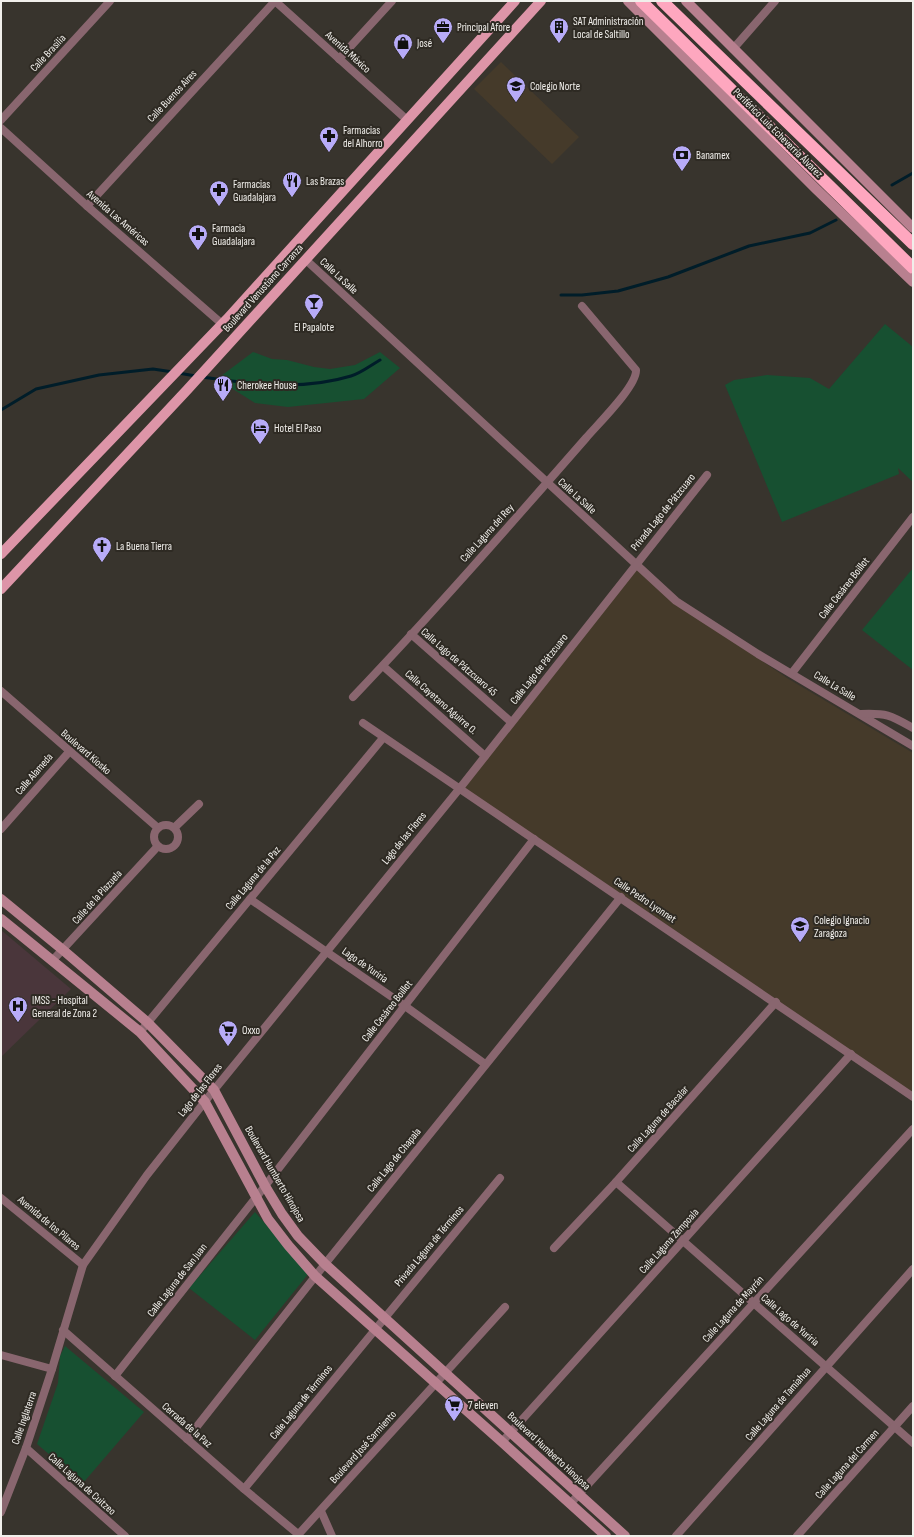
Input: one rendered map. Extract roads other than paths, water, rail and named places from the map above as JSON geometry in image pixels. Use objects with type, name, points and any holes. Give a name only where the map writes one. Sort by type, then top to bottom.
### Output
[{"type":"highway","name":"Periférico Luis Echeverría Álvarez","points":[[641,1],[913,268]]},
{"type":"highway","name":"Periférico Luis Echeverría Álvarez","points":[[662,1],[785,122],[913,244]]},
{"type":"main road","name":"Boulevard Venustiano Carranza","points":[[1,554],[165,384],[221,323],[227,319],[406,119],[515,1]]},
{"type":"main road","name":"Boulevard Venustiano Carranza","points":[[1,589],[187,390],[541,1]]},
{"type":"street","name":"Calle Brasilia","points":[[1,120],[110,1]]},
{"type":"street","name":"Avenida México","points":[[275,1],[406,119]]},
{"type":"street","name":"Calle Buenos Aires","points":[[86,206],[275,1]]},
{"type":"street","points":[[339,58],[392,1]]},
{"type":"street","name":"Periférico Luis Echeverría Álvarez","points":[[628,1],[816,189],[913,282]]},
{"type":"street","points":[[686,1],[913,228]]},
{"type":"street","points":[[733,49],[775,1]]},
{"type":"street","name":"Avenida Las Américas","points":[[1,128],[86,206],[221,323]]},
{"type":"street","name":"Calle La Salle","points":[[306,260],[676,601],[758,654],[913,746]]},
{"type":"street","name":"Calle Laguna del Rey","points":[[354,698],[547,483],[634,380],[636,370],[634,367],[582,306]]},
{"type":"street","name":"Privada Lago de Pátzcuaro","points":[[636,563],[707,475]]},
{"type":"street","name":"Calle Cesáreo Boillot","points":[[792,673],[913,517]]},
{"type":"street","name":"Calle Lago de Pátzcuaro","points":[[460,788],[636,563]]},
{"type":"street","name":"Calle Lago de Pátzcuaro 45","points":[[411,634],[511,722]]},
{"type":"street","name":"Calle Cayetano Aguirre O.","points":[[383,666],[485,756]]},
{"type":"street","name":"Boulevard Kiosko","points":[[1,691],[68,752],[158,828]]},
{"type":"street","name":"Calle La Salle","points":[[860,714],[886,714],[913,728]]},
{"type":"street","name":"Calle Pedro Lyonnet","points":[[363,723],[383,738],[460,788],[776,1002],[913,1097]]},
{"type":"street","name":"Calle Laguna de la Paz","points":[[140,1032],[146,1022],[383,738]]},
{"type":"street","name":"Calle Alameda","points":[[1,829],[68,752]]},
{"type":"street","name":"Lago de las Flores","points":[[63,1330],[83,1265],[147,1175],[326,951],[460,788]]},
{"type":"street","points":[[174,828],[199,804]]},
{"type":"street","points":[[166,825],[174,828],[178,836],[174,847],[166,849],[158,846],[154,837],[158,828],[166,825]]},
{"type":"street","name":"Calle Cesáreo Boillot","points":[[256,1198],[534,839]]},
{"type":"street","name":"Calle de la Plazuela","points":[[52,961],[64,950],[158,846]]},
{"type":"street","name":"Calle Lago de Chapala","points":[[187,1439],[324,1264],[621,897]]},
{"type":"street","name":"Boulevard Humberto Hinojosa","points":[[1,899],[64,950],[146,1022],[214,1090],[265,1186],[282,1214],[298,1236],[324,1264],[625,1536]]},
{"type":"street","name":"Lago de Yuriria","points":[[250,899],[405,1006],[485,1064]]},
{"type":"street","points":[[1,920],[140,1032],[205,1102],[268,1219],[315,1276],[606,1536]]},
{"type":"street","name":"Calle Laguna de Bacalar","points":[[554,1248],[616,1182],[776,1002]]},
{"type":"street","name":"Calle Laguna Zempoala","points":[[502,1442],[851,1054]]},
{"type":"street","name":"Calle Laguna de Mayrán","points":[[570,1504],[913,1129]]},
{"type":"street","name":"Privada Laguna de Términos","points":[[375,1329],[500,1178]]},
{"type":"street","name":"Calle Lago de Yuriria","points":[[616,1182],[684,1240],[753,1303],[913,1443]]},
{"type":"street","name":"Avenida de los Pilares","points":[[1,1198],[83,1265]]},
{"type":"street","name":"Calle Laguna de San Juan","points":[[115,1376],[256,1198]]},
{"type":"street","name":"Calle Laguna de Tamiahua","points":[[676,1536],[913,1269]]},
{"type":"street","name":"Boulevard José Sarmiento","points":[[298,1535],[444,1372],[505,1307]]},
{"type":"street","name":"Calle Laguna de Términos","points":[[244,1489],[375,1329]]},
{"type":"street","name":"Cerrada de la Paz","points":[[63,1330],[298,1535]]},
{"type":"street","name":"Calle Inglaterra","points":[[1,1512],[26,1448],[63,1330]]},
{"type":"street","points":[[1,1354],[52,1369]]},
{"type":"street","name":"Calle Laguna del Carmen","points":[[797,1536],[913,1406]]},
{"type":"street","name":"Calle Laguna de Cuitzeo","points":[[26,1448],[125,1536]]},
{"type":"street","points":[[321,1511],[332,1536]]},
{"type":"waterway","points":[[892,185],[913,173]]},
{"type":"waterway","points":[[561,295],[582,295],[618,291],[668,277],[749,246],[810,233],[836,220]]},
{"type":"waterway","points":[[202,377],[258,384],[295,385],[333,381],[355,375],[380,360]]},
{"type":"waterway","points":[[1,410],[36,389],[99,375],[153,369],[173,372]]},
{"type":"waterway","points":[[178,373],[196,376]]},
{"type":"place","name":"Principal Afore","points":[[443,44]]},
{"type":"place","name":"SAT Administración Local de Saltillo","points":[[559,44]]},
{"type":"place","name":"José","points":[[403,60]]},
{"type":"place","name":"Colegio Norte","points":[[516,103]]},
{"type":"place","name":"Farmacias del Alhorro","points":[[329,153]]},
{"type":"place","name":"Banamex","points":[[682,172]]},
{"type":"place","name":"Las Brazas","points":[[292,198]]},
{"type":"place","name":"Farmacias Guadalajara","points":[[219,207]]},
{"type":"place","name":"Farmacia Guadalajara","points":[[198,251]]},
{"type":"place","name":"El Papalote","points":[[314,320]]},
{"type":"place","name":"Cherokee House","points":[[223,402]]},
{"type":"place","name":"Hotel El Paso","points":[[260,445]]},
{"type":"place","name":"La Buena Tierra","points":[[102,563]]},
{"type":"place","name":"Colegio Ignacio Zaragoza","points":[[800,943]]},
{"type":"place","name":"IMSS - Hospital General de Zona 2","points":[[18,1023]]},
{"type":"place","name":"Oxxo","points":[[228,1047]]},
{"type":"place","name":"7 eleven","points":[[454,1422]]}]
